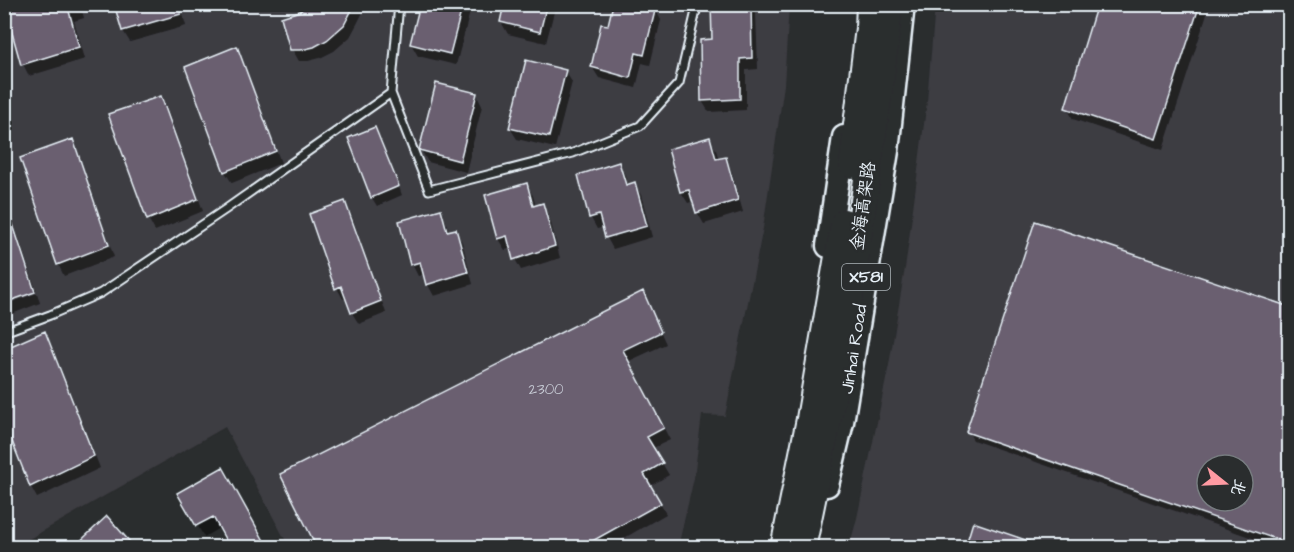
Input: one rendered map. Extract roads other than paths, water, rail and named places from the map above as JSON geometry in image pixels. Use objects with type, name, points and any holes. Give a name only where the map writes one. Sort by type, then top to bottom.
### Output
[{"type":"highway","name":"金海高架路","points":[[784,548],[810,419],[845,216],[869,28],[870,4]]},
{"type":"highway","name":"金海高架路","points":[[802,548],[848,314],[890,4]]},
{"type":"main road","name":"X581","points":[[777,548],[809,381],[863,4]]},
{"type":"main road","name":"Jinhai Road","points":[[812,548],[842,422],[886,151],[903,4]]},
{"type":"lane","points":[[399,4],[391,93],[429,190],[573,153],[640,126],[679,83],[696,4]]},
{"type":"lane","points":[[4,332],[101,293],[226,209],[391,93]]}]
